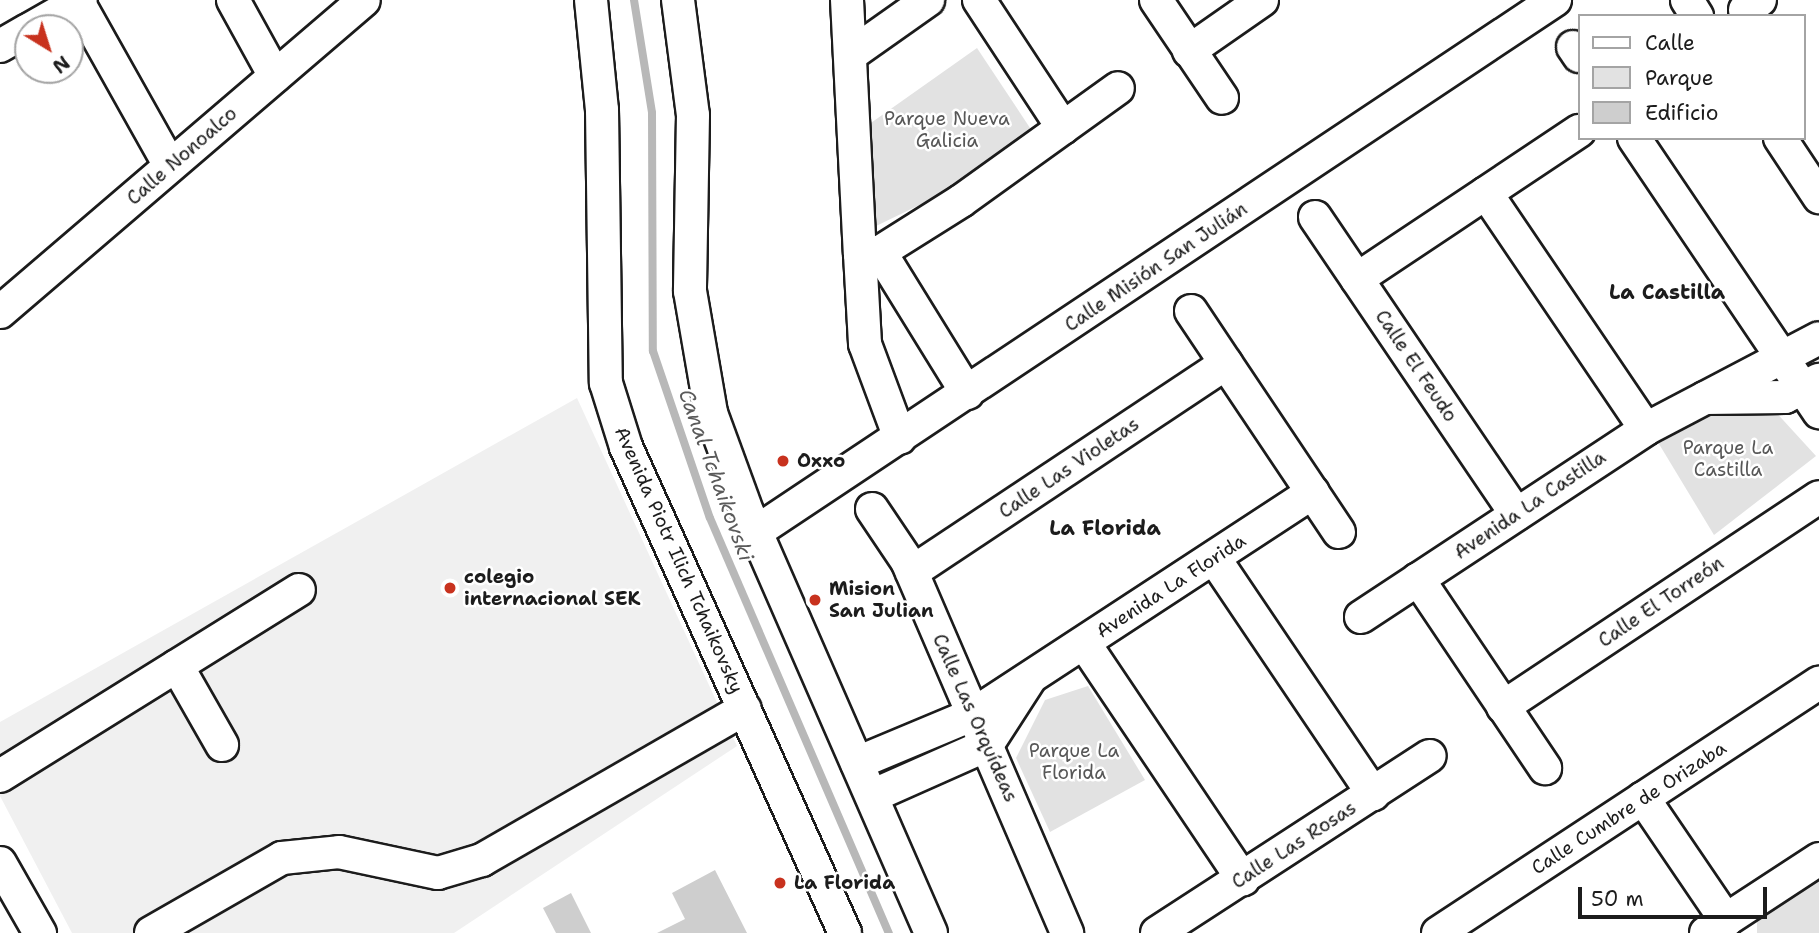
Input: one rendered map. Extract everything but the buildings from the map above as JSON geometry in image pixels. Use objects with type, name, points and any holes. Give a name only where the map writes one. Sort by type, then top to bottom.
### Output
[{"type":"street","points":[[233,0],[275,76]]},
{"type":"street","name":"Calle Nonoalco","points":[[0,312],[364,0]]},
{"type":"street","name":"Avenida Piotr Ilich Tchaikovsky","points":[[591,0],[604,149],[606,383],[625,447],[845,933]]},
{"type":"street","points":[[678,0],[693,115],[690,291],[711,413],[756,532],[931,933]]},
{"type":"street","points":[[847,0],[870,253],[865,344],[900,438]]},
{"type":"street","points":[[853,53],[928,0]]},
{"type":"street","points":[[979,0],[1063,128]]},
{"type":"street","points":[[1156,0],[1222,98]]},
{"type":"street","points":[[1189,51],[1262,0]]},
{"type":"street","name":"Calle Misión San Julián","points":[[756,532],[1555,0]]},
{"type":"street","points":[[56,14],[79,1],[170,166]]},
{"type":"street","points":[[870,253],[1063,128],[1118,88]]},
{"type":"street","points":[[1357,279],[1577,132]]},
{"type":"street","points":[[1635,140],[1784,360],[1814,394]]},
{"type":"street","points":[[1781,140],[1819,197]]},
{"type":"street","points":[[1486,193],[1646,429]]},
{"type":"street","name":"Calle El Feudo","points":[[1315,217],[1516,514]]},
{"type":"street","points":[[870,253],[967,393]]},
{"type":"street","points":[[1191,311],[1339,532]]},
{"type":"street","name":"Avenida La Castilla","points":[[1361,617],[1646,429],[1746,373],[1784,360],[1819,338]]},
{"type":"street","name":"Calle Las Violetas","points":[[912,572],[1226,363]]},
{"type":"street","name":"Avenida La Castilla","points":[[1703,398],[1775,399],[1814,394]]},
{"type":"street","name":"Avenida La Florida","points":[[856,763],[974,714],[1313,492]]},
{"type":"street","name":"Calle El Torreón","points":[[1503,707],[1819,497]]},
{"type":"street","name":"Calle Las Orquídeas","points":[[872,509],[912,572],[1067,933]]},
{"type":"street","points":[[1214,558],[1373,794]]},
{"type":"street","points":[[1418,579],[1545,768]]},
{"type":"street","points":[[0,776],[299,590]]},
{"type":"street","points":[[1084,643],[1243,880]]},
{"type":"street","points":[[177,666],[222,745]]},
{"type":"street","name":"Avenida La Florida","points":[[987,745],[1029,679]]},
{"type":"street","name":"Calle Cumbre de Orizaba","points":[[1438,933],[1819,682]]},
{"type":"street","points":[[151,933],[282,858],[339,852],[438,873],[482,860],[745,709]]},
{"type":"street","points":[[872,796],[987,745]]},
{"type":"street","name":"Calle Las Rosas","points":[[1157,933],[1243,880],[1430,756]]},
{"type":"street","points":[[1643,798],[1732,923],[1819,859]]},
{"type":"street","points":[[0,863],[40,933]]},
{"type":"shaded area","name":"colegio internacional SEK","points":[[577,398],[737,746],[454,933],[72,933],[0,796],[0,722]]},
{"type":"green space","name":"Parque Nueva Galicia","points":[[977,48],[1032,131],[944,193],[872,228],[868,125]]},
{"type":"green space","name":"Parque La Castilla","points":[[1773,409],[1816,456],[1714,535],[1656,439],[1707,410]]},
{"type":"green space","name":"Parque La Florida","points":[[1088,686],[1145,780],[1050,832],[1016,758],[1045,700]]},
{"type":"green space","points":[[1819,874],[1819,933],[1757,933],[1757,913]]},
{"type":"waterway","name":"Canal Tchaikovski","points":[[634,0],[652,113],[653,351],[710,518],[889,933]]},
{"type":"place","name":"Oxxo","points":[[783,461]]},
{"type":"place","name":"colegio internacional SEK","points":[[450,588]]},
{"type":"place","name":"Mision San Julian","points":[[815,600]]},
{"type":"place","name":"La Florida","points":[[780,883]]},
{"type":"district","name":"La Castilla","points":[[1667,292]]},
{"type":"district","name":"La Florida","points":[[1105,528]]}]
